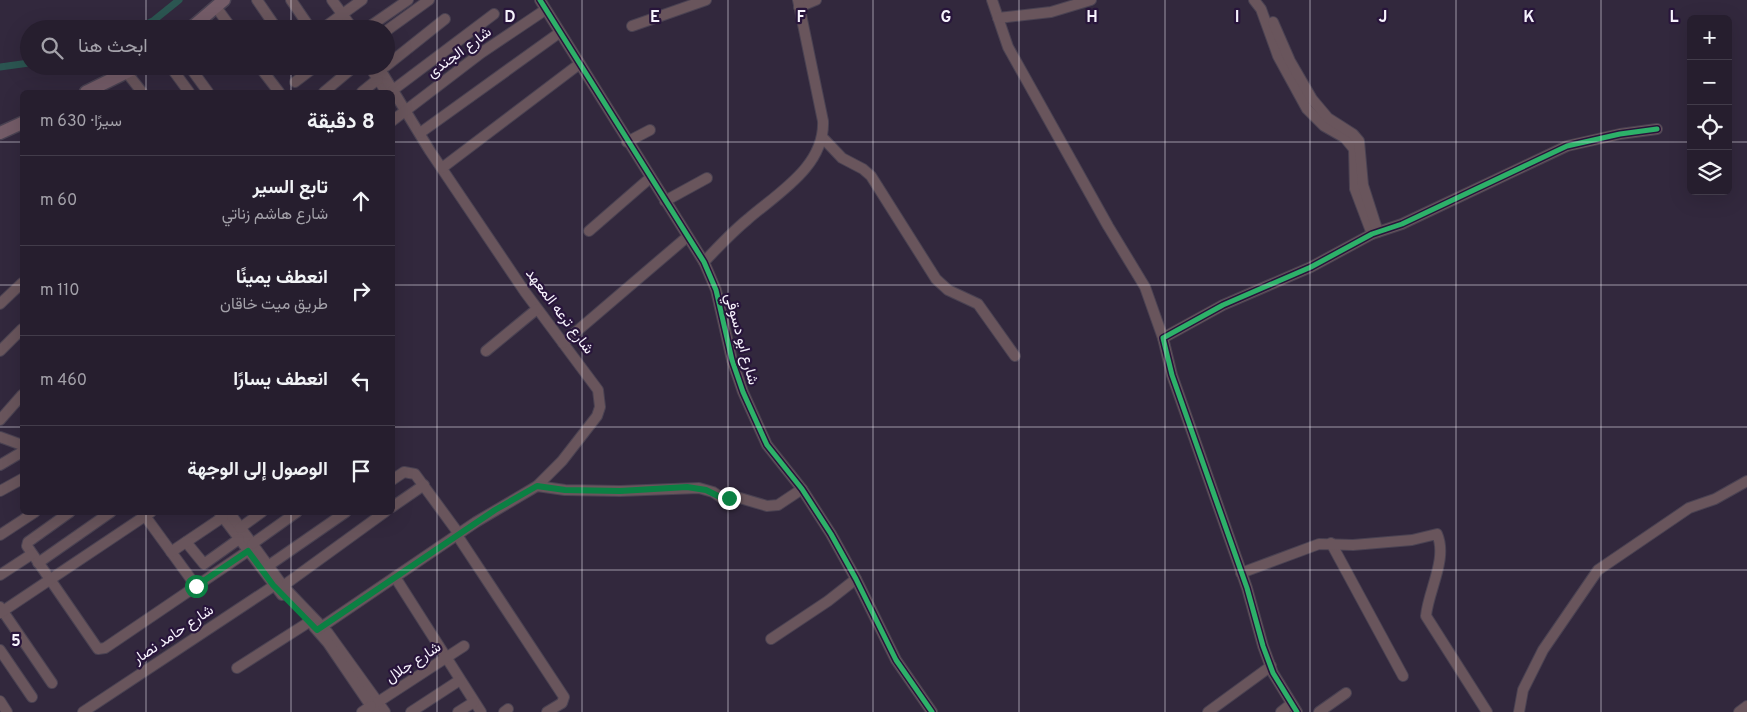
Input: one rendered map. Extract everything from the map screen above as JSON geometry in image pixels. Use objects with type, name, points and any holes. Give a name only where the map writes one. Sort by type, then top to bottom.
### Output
[{"type":"main road","points":[[200,20],[220,3]]},
{"type":"main road","points":[[93,90],[123,75]]},
{"type":"main road","points":[[0,133],[20,124]]},
{"type":"street","points":[[257,0],[271,20]]},
{"type":"street","points":[[290,0],[305,20]]},
{"type":"street","points":[[330,20],[338,10],[362,0]]},
{"type":"street","points":[[379,20],[408,0]]},
{"type":"street","points":[[395,25],[429,0]]},
{"type":"street","name":"شارع ابو دسوقي","points":[[540,0],[578,64],[704,262],[716,290],[732,360],[743,392],[768,444],[802,490],[856,579],[896,660],[932,712]]},
{"type":"street","points":[[632,26],[706,0]]},
{"type":"street","points":[[704,262],[727,237],[799,177],[822,136],[823,121],[799,3],[816,0]]},
{"type":"street","points":[[992,0],[1015,61],[1145,288],[1163,338],[1172,375],[1241,573],[1271,666],[1294,708],[1281,712]]},
{"type":"street","points":[[998,18],[1050,12],[1091,0]]},
{"type":"street","points":[[1254,0],[1261,9],[1278,56],[1307,109],[1324,126],[1345,138],[1354,149],[1355,189],[1375,233]]},
{"type":"street","points":[[1262,0],[1290,61],[1312,99],[1328,118],[1353,134],[1359,142],[1363,185],[1375,233]]},
{"type":"street","points":[[220,3],[228,20]]},
{"type":"street","points":[[338,10],[346,20]]},
{"type":"street","name":"شارع الجندى","points":[[395,119],[481,53],[545,10]]},
{"type":"street","points":[[391,90],[494,14]]},
{"type":"street","points":[[395,55],[445,19]]},
{"type":"street","points":[[420,133],[559,33]]},
{"type":"street","points":[[442,168],[578,64]]},
{"type":"street","points":[[129,75],[140,90]]},
{"type":"street","points":[[177,75],[188,90]]},
{"type":"street","points":[[196,75],[207,90]]},
{"type":"street","points":[[266,75],[277,90]]},
{"type":"street","points":[[295,82],[304,75]]},
{"type":"street","points":[[326,90],[344,75]]},
{"type":"street","points":[[363,90],[373,75]]},
{"type":"street","name":"شارع ترعه المعهد","points":[[381,75],[389,90]]},
{"type":"street","name":"شارع ترعه المعهد","points":[[320,628],[458,534],[537,486],[562,461],[596,416],[600,407],[600,398],[594,382],[537,309],[395,98]]},
{"type":"street","name":"شارع ترعه المعهد","points":[[395,104],[404,112],[421,144],[430,151]]},
{"type":"street","points":[[1163,338],[1223,305],[1311,267],[1375,233],[1402,224],[1567,146],[1620,134],[1657,129]]},
{"type":"street","points":[[627,142],[650,130]]},
{"type":"street","points":[[822,136],[842,158],[871,176],[936,280],[948,290],[978,304],[1015,356]]},
{"type":"street","points":[[589,231],[650,178]]},
{"type":"street","points":[[665,201],[706,178]]},
{"type":"street","points":[[562,343],[688,237]]},
{"type":"street","points":[[0,304],[20,285]]},
{"type":"street","points":[[486,351],[537,309]]},
{"type":"street","points":[[0,351],[20,331]]},
{"type":"street","points":[[0,420],[20,397]]},
{"type":"street","points":[[0,431],[20,438]]},
{"type":"street","points":[[0,437],[20,445]]},
{"type":"street","points":[[0,465],[20,453]]},
{"type":"street","points":[[395,478],[404,472],[412,472],[424,485],[564,696],[562,703],[547,712]]},
{"type":"street","points":[[0,492],[20,480]]},
{"type":"street","points":[[1519,712],[1524,690],[1543,650],[1598,570],[1678,515],[1721,496],[1747,481]]},
{"type":"street","points":[[395,505],[424,485]]},
{"type":"street","points":[[537,486],[565,490],[620,491],[687,487],[706,490],[722,498],[740,498],[767,506],[778,505],[802,490]]},
{"type":"street","points":[[0,535],[30,515]]},
{"type":"street","points":[[66,515],[28,542],[27,546],[96,648],[105,648],[196,586],[293,515]]},
{"type":"street","points":[[0,575],[34,558],[106,515]]},
{"type":"street","points":[[52,683],[1,611],[147,515]]},
{"type":"street","points":[[149,515],[171,552],[196,586]]},
{"type":"street","points":[[171,552],[223,515]]},
{"type":"street","points":[[225,515],[240,528],[250,547],[309,622],[320,628]]},
{"type":"street","points":[[225,515],[239,540],[250,547],[268,566],[278,584],[320,628],[372,708],[385,712]]},
{"type":"street","points":[[240,528],[258,515]]},
{"type":"street","points":[[268,566],[342,515]]},
{"type":"street","name":"شارع حامد نصار","points":[[83,712],[381,515]]},
{"type":"street","points":[[1241,573],[1319,544],[1332,543],[1353,546],[1412,540],[1438,534],[1439,560],[1426,616],[1428,623],[1448,648],[1487,712]]},
{"type":"street","points":[[186,542],[204,564],[239,540]]},
{"type":"street","points":[[1332,543],[1403,676]]},
{"type":"street","points":[[395,577],[481,712]]},
{"type":"street","points":[[771,639],[828,601],[856,579]]},
{"type":"street","points":[[237,668],[309,622]]},
{"type":"street","name":"شارع جلال","points":[[372,708],[464,646]]},
{"type":"street","points":[[0,650],[32,697]]},
{"type":"street","points":[[1208,712],[1271,666]]},
{"type":"street","points":[[411,712],[460,680]]},
{"type":"street","points":[[1319,712],[1346,693]]},
{"type":"street","points":[[0,701],[7,712]]},
{"type":"street","points":[[458,712],[474,702]]},
{"type":"street","points":[[1740,712],[1747,706]]},
{"type":"waterway","points":[[154,20],[179,0]]},
{"type":"waterway","points":[[0,67],[20,64]]},
{"type":"cycle path","points":[[540,0],[704,262],[716,290],[732,360],[743,392],[767,445],[802,489],[831,534],[856,579],[896,660],[932,712]]},
{"type":"cycle path","points":[[1297,712],[1273,673],[1263,646],[1247,588],[1172,375],[1163,338],[1223,305],[1311,267],[1372,234],[1402,224],[1567,146],[1620,134],[1657,129]]},
{"type":"route","points":[[196,586],[248,551],[273,585],[317,630],[495,510],[537,486],[565,490],[620,491],[687,487],[706,490],[722,498],[729,498]]}]
